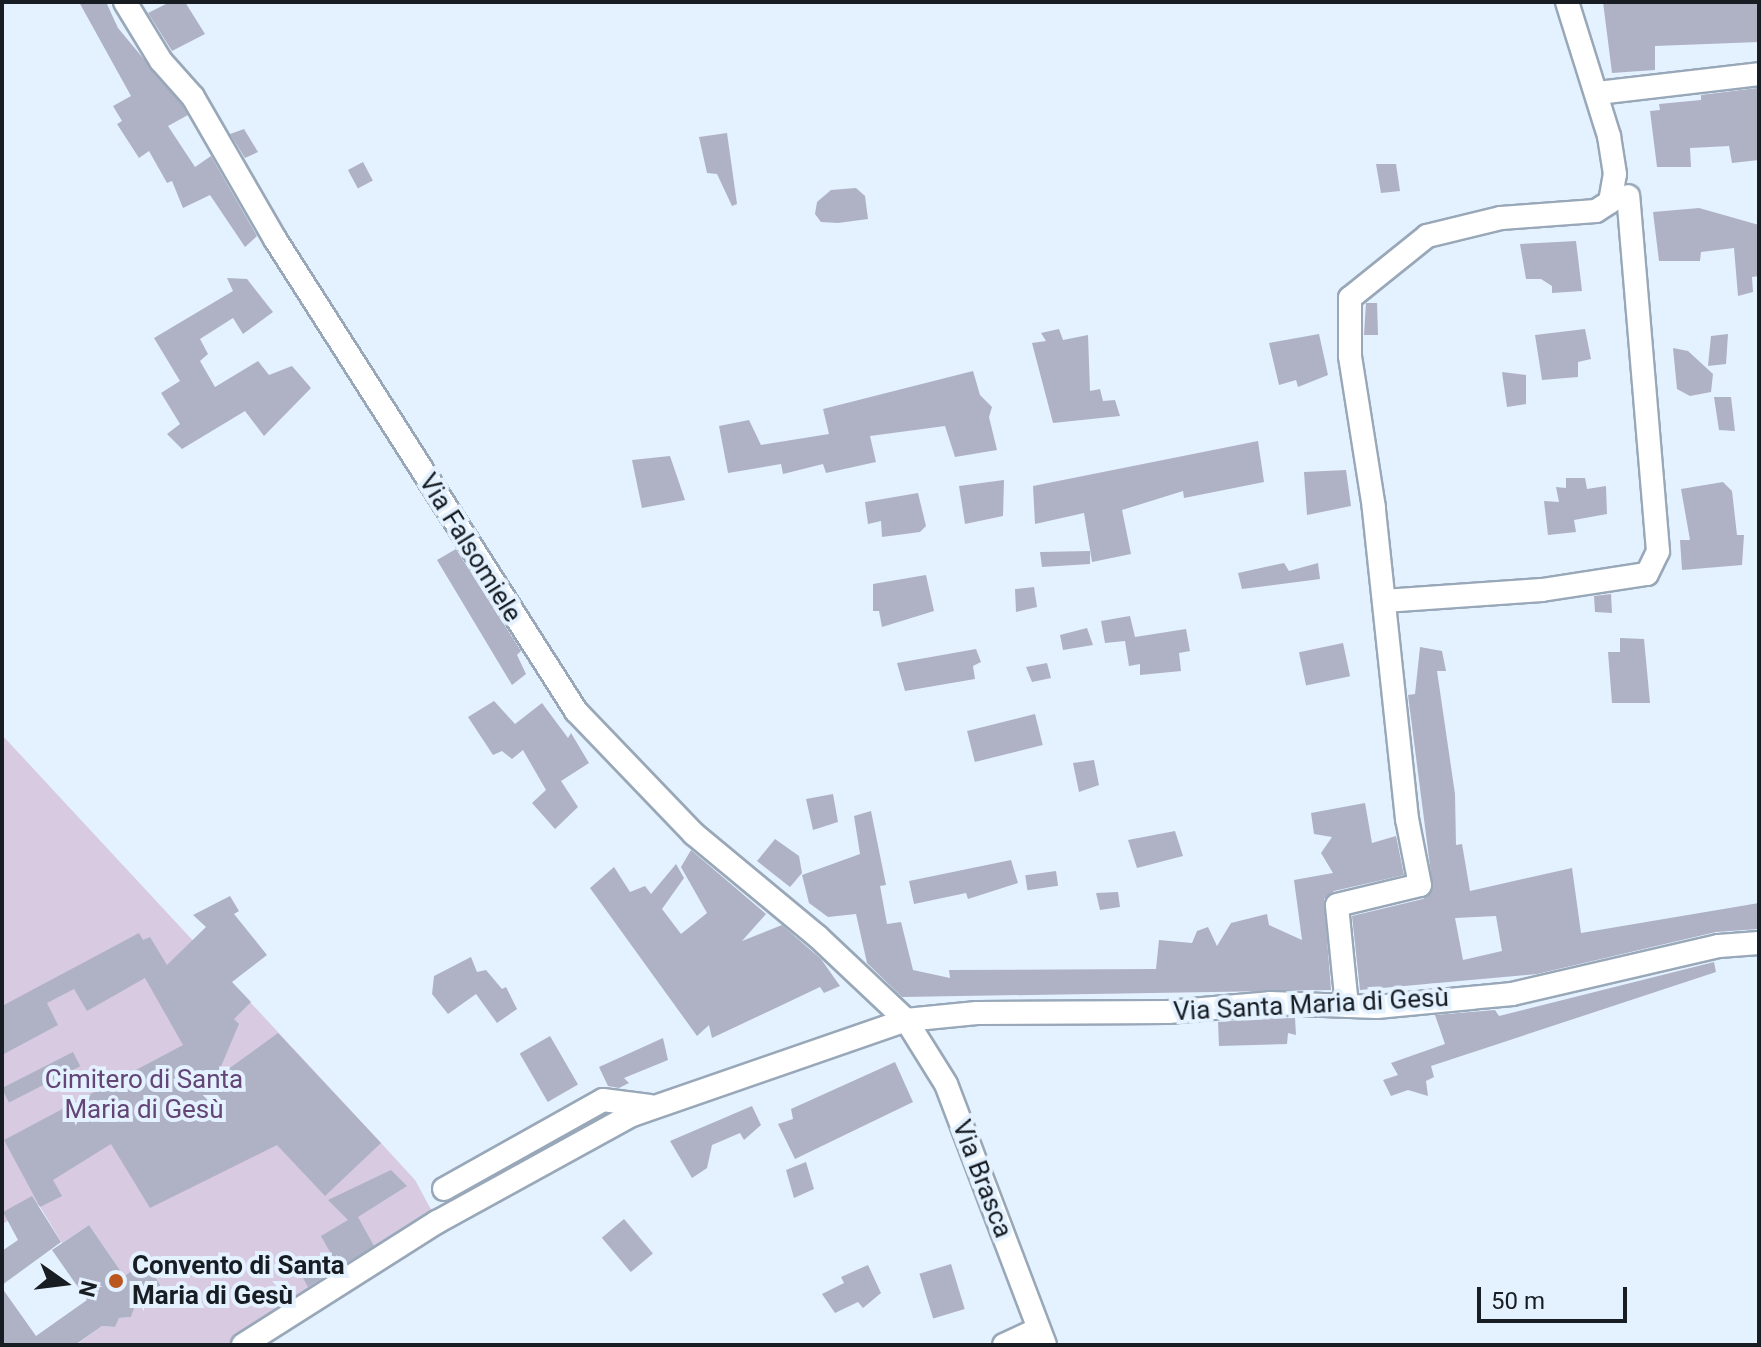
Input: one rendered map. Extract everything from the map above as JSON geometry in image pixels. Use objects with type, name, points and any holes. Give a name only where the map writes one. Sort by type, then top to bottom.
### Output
[{"type":"street","name":"Via Falsomiele","points":[[125,2],[161,61],[193,97],[275,239],[576,711],[694,834],[817,936],[906,1020]]},
{"type":"street","points":[[1347,1006],[1337,905],[1420,885],[1407,819],[1384,601],[1350,356],[1350,298],[1427,236],[1501,218],[1596,211],[1610,202],[1615,174],[1598,93],[1567,2]]},
{"type":"street","points":[[1598,93],[1759,74]]},
{"type":"street","points":[[1384,601],[1542,590],[1647,574],[1658,551],[1628,196]]},
{"type":"street","name":"Via Santa Maria di Gesù","points":[[243,1345],[437,1222],[655,1106],[906,1020],[977,1013],[1168,1012],[1270,1003],[1347,1006],[1512,994],[1719,946],[1759,943]]},
{"type":"street","name":"Via Brasca","points":[[906,1020],[946,1084],[1042,1337]]},
{"type":"street","points":[[444,1189],[603,1100],[655,1106]]},
{"type":"street","points":[[1004,1345],[1042,1337]]},
{"type":"green space","name":"Cimitero di Santa Maria di Gesù","points":[[2,735],[415,1180],[434,1215],[233,1345],[76,1345],[102,1326],[114,1327],[119,1318],[131,1317],[135,1306],[144,1307],[164,1291],[146,1262],[124,1276],[89,1225],[62,1243],[39,1205],[2,1224]]},
{"type":"building","points":[[79,2],[106,2],[118,28],[182,105],[188,115],[168,126],[195,167],[211,156],[257,236],[245,247],[210,195],[183,208],[172,181],[167,183],[149,151],[139,158],[117,124],[122,121],[113,106],[131,96]]},
{"type":"building","points":[[170,2],[185,2],[205,34],[172,51],[148,13]]},
{"type":"building","points":[[1603,2],[1757,2],[1759,42],[1655,46],[1655,70],[1612,73]]},
{"type":"building","points":[[1757,88],[1759,160],[1732,163],[1729,146],[1690,148],[1691,167],[1657,167],[1650,111],[1660,110],[1659,104],[1701,100],[1701,95]]},
{"type":"building","points":[[244,129],[258,152],[245,158],[230,134]]},
{"type":"building","points":[[727,133],[737,204],[732,206],[717,174],[707,173],[699,137]]},
{"type":"building","points":[[363,162],[373,181],[358,189],[348,170]]},
{"type":"building","points":[[1376,164],[1396,164],[1400,191],[1381,193]]},
{"type":"building","points":[[856,188],[865,196],[868,219],[821,222],[815,214],[817,202],[831,190]]},
{"type":"building","points":[[1699,208],[1759,225],[1759,276],[1752,277],[1753,292],[1738,296],[1734,248],[1701,252],[1700,261],[1659,261],[1653,212]]},
{"type":"building","points":[[1576,241],[1582,291],[1552,293],[1552,286],[1541,279],[1526,279],[1520,244]]},
{"type":"building","points":[[227,278],[247,279],[273,312],[243,334],[233,318],[200,339],[208,354],[200,361],[215,387],[258,361],[269,375],[292,366],[311,388],[264,436],[245,411],[182,449],[167,434],[180,424],[161,393],[180,381],[154,338],[233,291]]},
{"type":"building","points":[[1366,303],[1377,303],[1378,335],[1364,335]]},
{"type":"building","points":[[1059,329],[1063,340],[1088,335],[1090,391],[1100,389],[1103,401],[1115,400],[1120,416],[1053,423],[1032,343],[1046,341],[1041,333]]},
{"type":"building","points":[[1585,329],[1591,359],[1578,362],[1578,377],[1542,380],[1535,335]]},
{"type":"building","points":[[1319,334],[1328,375],[1298,387],[1296,380],[1279,385],[1269,343]]},
{"type":"building","points":[[1728,334],[1726,364],[1708,366],[1711,336]]},
{"type":"building","points":[[1673,348],[1688,351],[1713,374],[1711,392],[1690,396],[1677,389]]},
{"type":"building","points":[[973,371],[980,395],[992,407],[989,417],[997,450],[955,457],[945,426],[870,436],[876,462],[826,473],[823,464],[783,474],[781,464],[728,473],[719,426],[749,420],[761,445],[829,434],[823,409]]},
{"type":"building","points":[[1502,372],[1526,375],[1526,404],[1507,407]]},
{"type":"building","points":[[1714,397],[1731,397],[1735,431],[1719,430]]},
{"type":"building","points":[[1258,441],[1264,482],[1184,498],[1183,491],[1122,510],[1131,554],[1092,562],[1084,513],[1035,524],[1033,486]]},
{"type":"building","points":[[670,456],[685,500],[642,508],[632,460]]},
{"type":"building","points":[[1346,470],[1351,506],[1307,515],[1304,472]]},
{"type":"building","points":[[1566,478],[1585,478],[1587,489],[1606,486],[1607,514],[1574,520],[1576,532],[1548,535],[1544,501],[1559,502],[1556,487],[1566,488]]},
{"type":"building","points":[[1004,480],[1003,516],[965,524],[959,486]]},
{"type":"building","points":[[1723,482],[1732,491],[1737,535],[1744,535],[1742,565],[1682,570],[1680,540],[1690,540],[1681,489]]},
{"type":"building","points":[[918,493],[926,526],[920,532],[882,537],[881,521],[868,524],[865,502]]},
{"type":"building","points":[[456,549],[521,651],[517,655],[526,674],[512,685],[437,560]]},
{"type":"building","points":[[1090,551],[1090,564],[1042,567],[1040,552]]},
{"type":"building","points":[[1284,563],[1289,571],[1318,563],[1320,579],[1242,589],[1238,573]]},
{"type":"building","points":[[926,575],[934,611],[882,627],[879,611],[873,611],[873,584]]},
{"type":"building","points":[[1034,587],[1037,607],[1016,612],[1015,589]]},
{"type":"building","points":[[1611,594],[1612,613],[1595,612],[1594,596]]},
{"type":"building","points":[[1130,616],[1135,637],[1186,629],[1190,651],[1179,653],[1181,671],[1140,675],[1140,664],[1129,666],[1125,641],[1105,643],[1101,621]]},
{"type":"building","points":[[1087,628],[1093,645],[1063,650],[1060,635]]},
{"type":"building","points":[[1620,638],[1644,639],[1650,703],[1612,703],[1608,652],[1620,652]]},
{"type":"building","points":[[1343,643],[1350,676],[1306,686],[1299,652]]},
{"type":"building","points":[[1420,647],[1442,651],[1446,671],[1437,671],[1455,794],[1456,845],[1462,844],[1470,891],[1572,868],[1581,933],[1759,903],[1759,929],[1716,932],[1537,974],[1360,990],[1352,916],[1423,899],[1433,889],[1408,695],[1415,694]],"holes":[[[1496,916],[1502,951],[1463,960],[1455,918]]]},
{"type":"building","points":[[976,649],[981,662],[973,666],[975,679],[905,691],[897,663]]},
{"type":"building","points":[[1047,663],[1051,678],[1032,682],[1026,667]]},
{"type":"building","points":[[494,701],[515,724],[542,703],[568,738],[571,733],[589,763],[561,781],[578,807],[555,829],[532,803],[546,790],[523,750],[512,759],[502,751],[493,755],[468,717]]},
{"type":"building","points":[[1035,714],[1043,745],[975,762],[967,731]]},
{"type":"building","points":[[1094,760],[1099,785],[1079,792],[1073,763]]},
{"type":"building","points":[[833,794],[838,822],[813,830],[806,799]]},
{"type":"building","points":[[1365,803],[1372,843],[1396,836],[1404,875],[1334,891],[1324,899],[1331,990],[902,997],[867,963],[856,914],[828,917],[809,903],[802,875],[860,854],[854,816],[871,811],[886,885],[880,886],[887,924],[901,922],[913,970],[950,978],[949,970],[1156,969],[1159,940],[1192,943],[1197,931],[1208,927],[1217,946],[1231,923],[1267,914],[1269,925],[1302,940],[1294,880],[1333,873],[1321,853],[1332,837],[1314,834],[1311,813]]},
{"type":"building","points":[[1175,831],[1183,856],[1137,868],[1128,840]]},
{"type":"building","points":[[775,839],[799,856],[802,873],[790,887],[757,861]]},
{"type":"building","points":[[691,850],[766,914],[742,941],[782,925],[821,959],[840,986],[824,993],[820,987],[712,1038],[709,1025],[697,1036],[590,888],[614,867],[630,892],[645,886],[651,894],[676,864],[684,878],[662,909],[681,934],[707,913],[681,867]]},
{"type":"building","points":[[1011,860],[1018,883],[968,899],[966,893],[914,904],[909,881]]},
{"type":"building","points":[[1056,871],[1058,886],[1027,890],[1025,875]]},
{"type":"building","points":[[1118,892],[1120,907],[1100,910],[1096,893]]},
{"type":"building","points":[[230,896],[239,911],[234,914],[267,955],[232,982],[251,1002],[234,1019],[239,1024],[216,1078],[278,1033],[381,1143],[325,1196],[277,1145],[150,1208],[111,1144],[53,1180],[62,1196],[40,1207],[4,1140],[183,1045],[145,978],[87,1011],[74,989],[47,1003],[58,1025],[2,1055],[2,1006],[139,933],[143,940],[150,937],[167,965],[206,927],[193,915]]},
{"type":"building","points":[[471,957],[477,972],[486,970],[502,989],[506,987],[517,1009],[497,1023],[476,994],[448,1014],[432,994],[434,976]]},
{"type":"building","points":[[1714,962],[1716,972],[1431,1066],[1434,1077],[1426,1081],[1428,1096],[1408,1090],[1391,1096],[1383,1080],[1398,1075],[1391,1063],[1445,1044],[1435,1015],[1495,1010],[1499,1016]]},
{"type":"building","points":[[1295,1018],[1296,1035],[1288,1033],[1287,1044],[1219,1046],[1218,1022]]},
{"type":"building","points":[[550,1036],[578,1084],[548,1102],[520,1054]]},
{"type":"building","points":[[663,1038],[668,1060],[624,1078],[629,1083],[619,1088],[608,1086],[599,1067]]},
{"type":"building","points":[[73,1052],[80,1066],[9,1103],[2,1088]]},
{"type":"building","points":[[895,1062],[913,1102],[795,1159],[778,1124],[793,1119],[791,1109]]},
{"type":"building","points":[[752,1106],[761,1125],[744,1140],[740,1133],[712,1145],[707,1168],[692,1178],[670,1141]]},
{"type":"building","points":[[806,1162],[814,1189],[794,1198],[786,1170]]},
{"type":"building","points":[[391,1170],[407,1186],[358,1217],[374,1246],[308,1287],[298,1269],[330,1252],[321,1236],[348,1220],[328,1200]]},
{"type":"building","points":[[32,1196],[61,1242],[2,1285],[2,1251],[18,1240],[3,1212]]},
{"type":"building","points":[[624,1219],[653,1253],[631,1272],[602,1238]]},
{"type":"building","name":"Convento di Santa Maria di Gesù","points":[[89,1225],[124,1276],[146,1262],[164,1291],[144,1307],[135,1306],[131,1317],[119,1318],[115,1327],[102,1326],[75,1345],[2,1345],[2,1288],[36,1336],[87,1300],[52,1250]]},
{"type":"building","points":[[951,1264],[965,1309],[933,1319],[919,1274]]},
{"type":"building","points":[[868,1265],[881,1293],[863,1308],[858,1302],[835,1313],[822,1294],[844,1283],[841,1277]]},
{"type":"place","name":"Convento di Santa Maria di Gesù","points":[[116,1281]]}]
